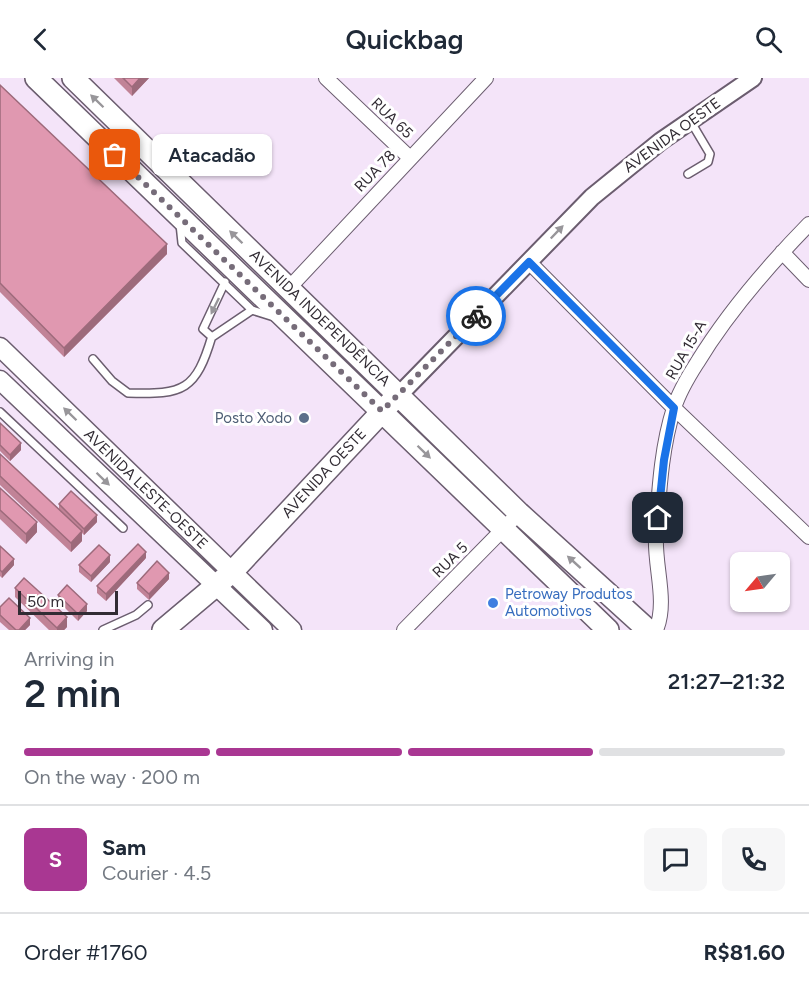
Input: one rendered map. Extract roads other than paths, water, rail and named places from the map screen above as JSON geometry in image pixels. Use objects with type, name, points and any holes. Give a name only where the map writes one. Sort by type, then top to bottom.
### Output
[{"type":"main road","name":"AVENIDA INDEPENDÊNCIA","points":[[36,78],[608,630]]},
{"type":"main road","name":"AVENIDA INDEPENDÊNCIA","points":[[73,78],[519,513],[648,630]]},
{"type":"main road","name":"AVENIDA LESTE-OESTE","points":[[0,347],[292,630]]},
{"type":"main road","name":"AVENIDA LESTE-OESTE","points":[[0,380],[262,630]]},
{"type":"main road","name":"AVENIDA OESTE","points":[[163,630],[232,572],[399,395]]},
{"type":"street","name":"RUA 65","points":[[326,78],[410,158]]},
{"type":"street","name":"RUA 78","points":[[289,288],[486,78]]},
{"type":"street","name":"AVENIDA OESTE","points":[[399,395],[592,197],[690,121],[753,78]]},
{"type":"street","name":"RUA 15-A","points":[[656,630],[662,603],[656,573],[656,538],[664,460],[674,408],[683,387],[720,325],[809,224]]},
{"type":"street","points":[[782,252],[809,280]]},
{"type":"street","points":[[529,262],[674,408],[809,537]]},
{"type":"street","name":"RUA 5","points":[[404,630],[519,513]]},
{"type":"lane","points":[[688,174],[708,162],[710,154],[690,121]]},
{"type":"lane","points":[[178,216],[182,243],[252,310],[286,321]]},
{"type":"lane","points":[[212,336],[203,329],[225,282]]},
{"type":"lane","points":[[93,359],[112,381],[128,393],[174,390],[190,383],[198,376],[212,336],[252,310]]},
{"type":"lane","points":[[0,412],[123,528]]},
{"type":"lane","points":[[103,630],[136,615],[148,605]]},
{"type":"place","name":"Atacadão","points":[[115,155]]},
{"type":"place","name":"Posto Xodo","points":[[304,418]]},
{"type":"place","name":"Petroway Produtos Automotivos","points":[[493,603]]}]
